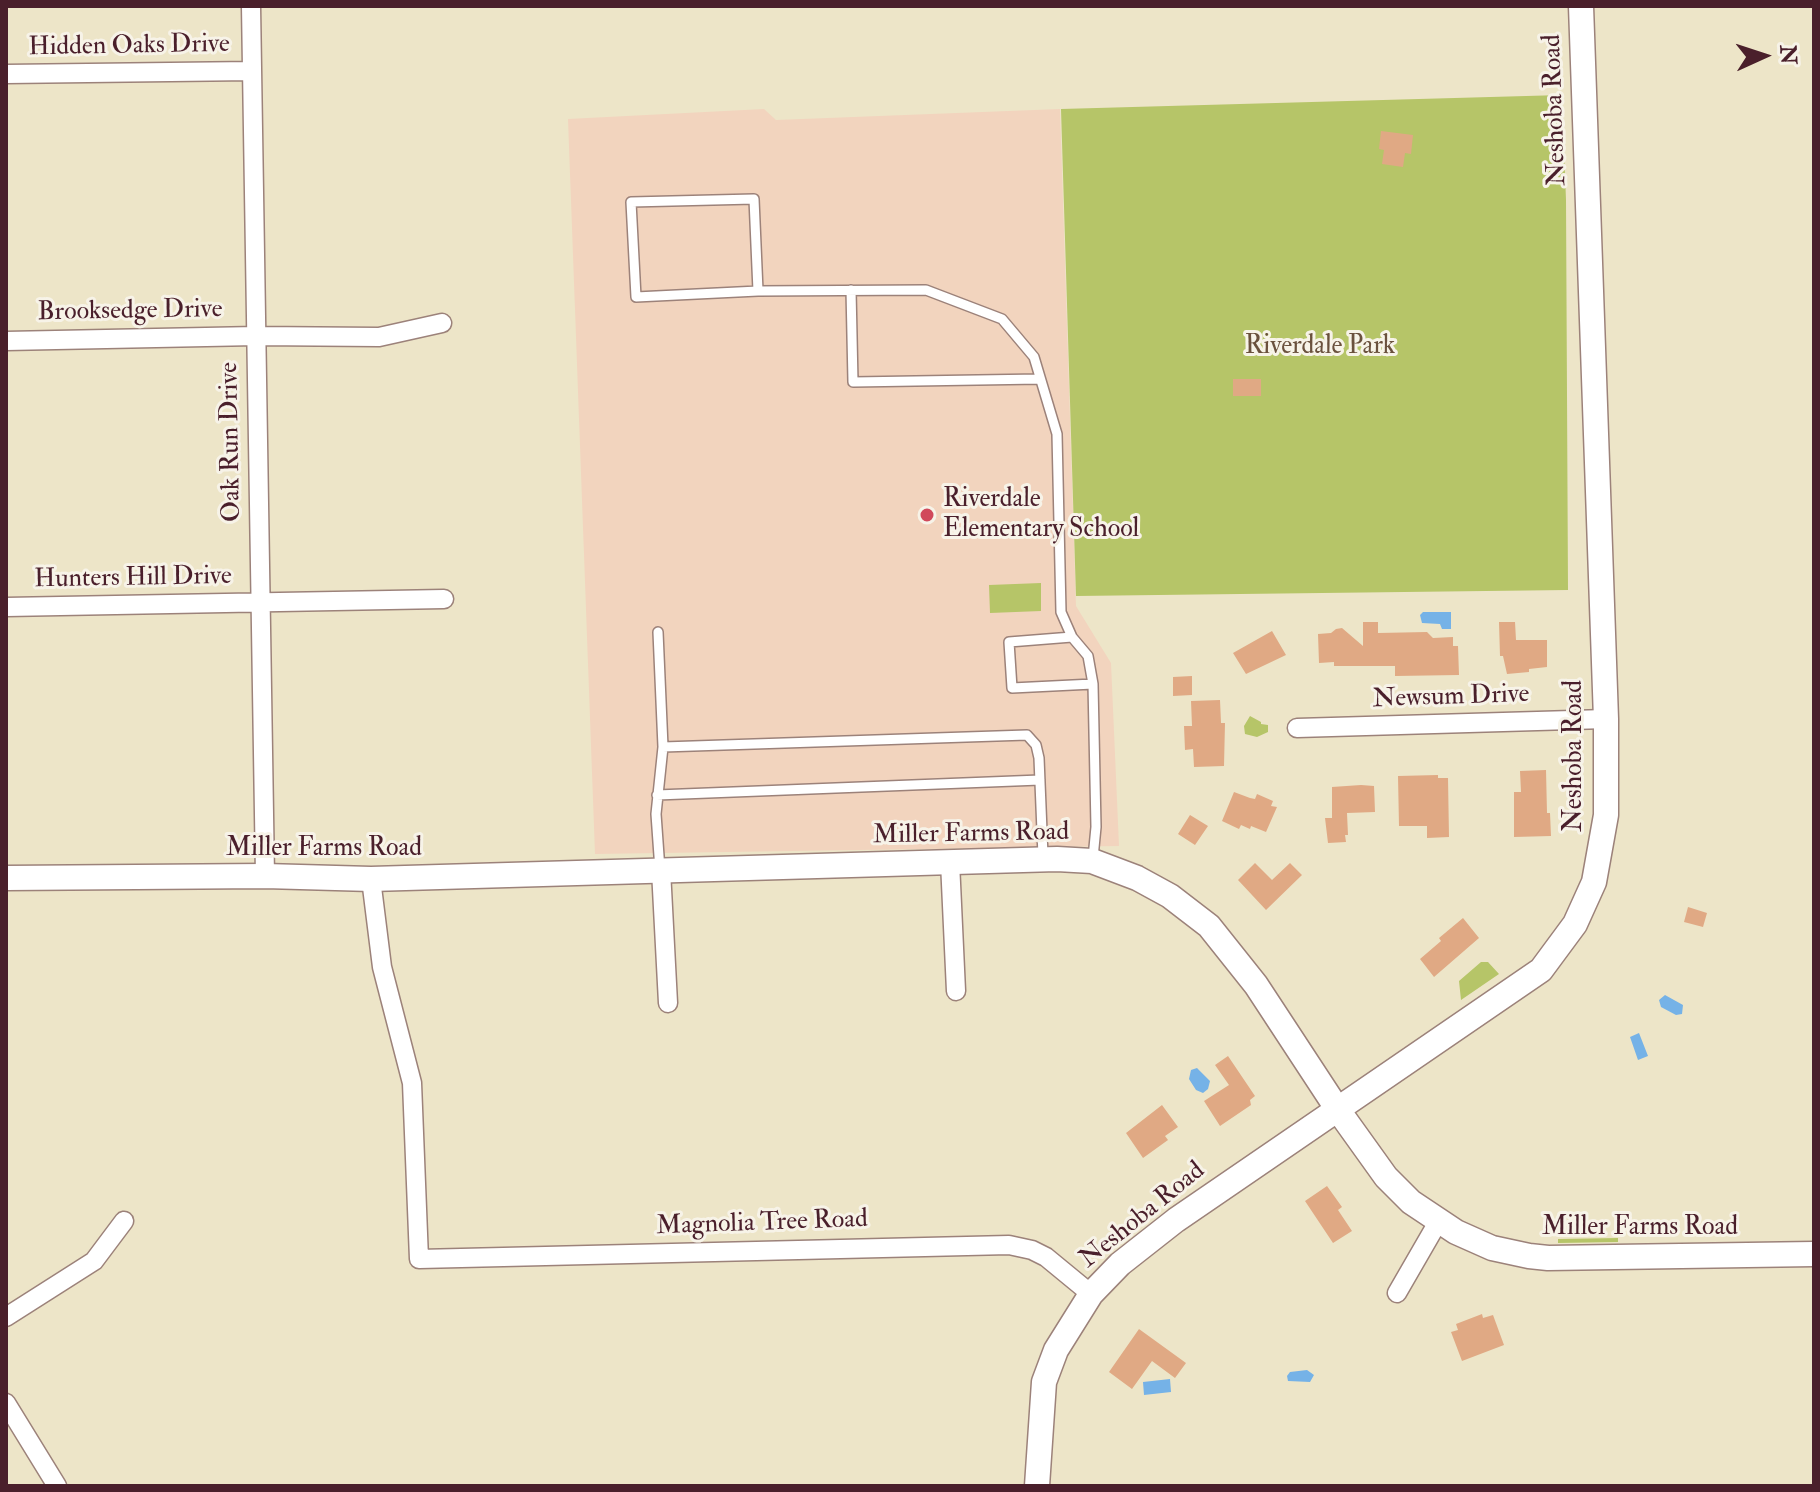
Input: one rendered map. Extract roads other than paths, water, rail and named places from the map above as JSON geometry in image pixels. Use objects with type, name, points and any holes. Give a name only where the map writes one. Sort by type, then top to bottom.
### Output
[{"type":"street","name":"Oak Run Drive","points":[[251,6],[265,876]]},
{"type":"street","name":"Neshoba Road","points":[[1037,1486],[1044,1382],[1061,1341],[1091,1294],[1120,1264],[1164,1228],[1541,970],[1584,907],[1600,861],[1606,815],[1606,719],[1581,6]]},
{"type":"street","name":"Hidden Oaks Drive","points":[[6,74],[252,71]]},
{"type":"street","name":"Brooksedge Drive","points":[[6,341],[379,337],[442,323]]},
{"type":"street","name":"Hunters Hill Drive","points":[[6,607],[444,599]]},
{"type":"street","name":"Newsum Drive","points":[[1297,728],[1606,719]]},
{"type":"street","name":"Miller Farms Road","points":[[6,878],[265,876],[371,879],[950,862],[1092,861],[1137,878],[1170,896],[1209,926],[1256,985],[1386,1177],[1411,1202],[1438,1222],[1492,1248],[1529,1256],[1814,1254]]},
{"type":"street","points":[[950,862],[956,991]]},
{"type":"street","points":[[661,870],[668,1003]]},
{"type":"street","name":"Magnolia Tree Road","points":[[371,879],[382,967],[412,1083],[419,1259],[1009,1245],[1046,1257],[1091,1294]]},
{"type":"street","points":[[6,1317],[94,1261],[124,1221]]},
{"type":"street","points":[[1397,1293],[1438,1222]]},
{"type":"street","points":[[6,1403],[57,1486]]},
{"type":"lane","points":[[758,291],[754,199],[631,202],[636,297],[758,291],[926,290],[1002,319],[1034,357],[1057,434],[1061,612],[1072,637],[1088,656],[1093,684],[1096,827],[1092,861]]},
{"type":"lane","points":[[851,290],[853,382],[1040,379]]},
{"type":"lane","points":[[658,632],[663,747],[656,814],[661,870]]},
{"type":"lane","points":[[1072,637],[1009,642],[1012,688],[1093,684]]},
{"type":"lane","points":[[663,747],[1027,735],[1036,745],[1044,860]]},
{"type":"lane","points":[[657,795],[1040,780]]},
{"type":"water","points":[[1423,612],[1451,612],[1451,629],[1442,629],[1440,624],[1422,623],[1420,615]]},
{"type":"water","points":[[1665,995],[1683,1005],[1682,1014],[1676,1015],[1661,1007],[1659,1000]]},
{"type":"water","points":[[1639,1033],[1648,1056],[1638,1060],[1630,1037]]},
{"type":"water","points":[[1197,1068],[1210,1081],[1203,1093],[1196,1090],[1189,1079],[1191,1070]]},
{"type":"water","points":[[1307,1370],[1314,1375],[1310,1382],[1288,1381],[1290,1372]]},
{"type":"water","points":[[1170,1379],[1171,1392],[1144,1395],[1143,1382]]},
{"type":"place","name":"Riverdale Elementary School","points":[[927,515]]},
{"type":"park label","name":"Riverdale Park","points":[[1320,347]]}]
